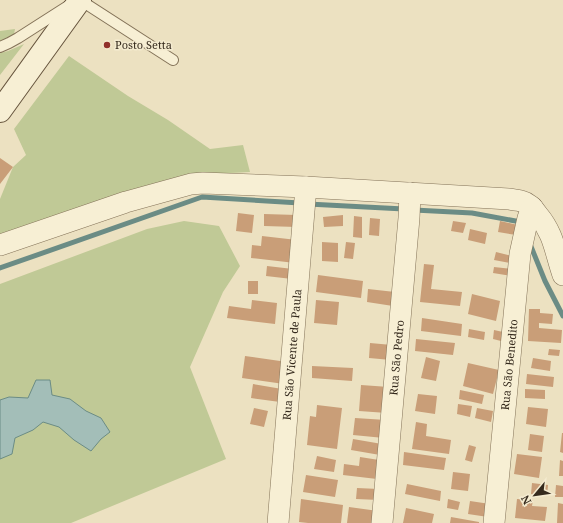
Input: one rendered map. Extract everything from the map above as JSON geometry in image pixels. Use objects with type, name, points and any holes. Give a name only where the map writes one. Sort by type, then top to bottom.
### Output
[{"type":"main road","points":[[0,111],[79,0]]},
{"type":"street","points":[[0,245],[126,202],[191,184],[203,183],[306,191],[409,205],[509,199],[521,201],[530,212],[543,221],[552,237],[563,275]]},
{"type":"street","name":"Rua São Vicente de Paula","points":[[278,523],[306,191]]},
{"type":"street","name":"Rua São Pedro","points":[[382,523],[409,205]]},
{"type":"street","name":"Rua São Benedito","points":[[494,523],[520,254],[530,212]]},
{"type":"lane","points":[[0,47],[18,38],[79,0],[173,60]]},
{"type":"green space","points":[[15,29],[13,40],[0,42],[0,31]]},
{"type":"green space","points":[[24,44],[0,75],[0,53]]},
{"type":"green space","points":[[69,56],[210,149],[243,145],[250,172],[192,175],[0,239],[0,199],[13,167],[26,155],[14,129]]},
{"type":"green space","points":[[184,221],[219,226],[240,266],[223,292],[190,367],[226,459],[71,523],[0,523],[0,284],[147,229]]},
{"type":"water","points":[[36,380],[50,380],[52,395],[70,399],[86,411],[101,418],[110,432],[101,439],[91,451],[74,440],[59,427],[43,422],[33,430],[15,438],[12,454],[0,459],[0,400],[9,397],[28,398]]},
{"type":"building","points":[[0,158],[13,167],[0,184]]},
{"type":"building","points":[[238,213],[254,215],[252,233],[236,231]]},
{"type":"building","points":[[264,214],[297,215],[297,227],[264,226]]},
{"type":"building","points":[[343,215],[343,226],[324,227],[323,217]]},
{"type":"building","points":[[354,216],[362,217],[362,238],[353,237]]},
{"type":"building","points":[[370,218],[380,219],[379,236],[369,235]]},
{"type":"building","points":[[453,221],[466,223],[463,233],[451,231]]},
{"type":"building","points":[[500,221],[518,225],[516,235],[498,232]]},
{"type":"building","points":[[470,229],[487,233],[485,244],[468,240]]},
{"type":"building","points":[[262,236],[297,240],[295,263],[251,258],[252,245],[261,246]]},
{"type":"building","points":[[322,242],[338,243],[338,262],[322,261]]},
{"type":"building","points":[[346,242],[355,243],[353,259],[344,258]]},
{"type":"building","points":[[496,252],[512,256],[510,263],[494,260]]},
{"type":"building","points":[[424,264],[434,265],[431,289],[462,292],[460,306],[420,302]]},
{"type":"building","points":[[267,266],[293,269],[292,279],[266,276]]},
{"type":"building","points":[[494,267],[512,269],[512,276],[493,273]]},
{"type":"building","points":[[318,275],[363,281],[361,298],[316,292]]},
{"type":"building","points":[[248,281],[258,281],[258,294],[248,294]]},
{"type":"building","points":[[368,289],[395,292],[393,306],[367,302]]},
{"type":"building","points":[[472,294],[500,301],[496,321],[468,314]]},
{"type":"building","points":[[252,300],[277,303],[275,324],[227,318],[229,306],[251,309]]},
{"type":"building","points":[[316,300],[339,302],[337,325],[314,323]]},
{"type":"building","points":[[529,309],[540,309],[540,313],[553,314],[552,324],[539,323],[539,328],[562,330],[561,343],[528,341]]},
{"type":"building","points":[[422,318],[462,324],[461,336],[421,331]]},
{"type":"building","points":[[469,329],[485,332],[484,340],[468,337]]},
{"type":"building","points":[[494,330],[503,332],[501,341],[493,339]]},
{"type":"building","points":[[416,339],[455,343],[453,355],[415,351]]},
{"type":"building","points":[[370,343],[392,345],[391,360],[369,358]]},
{"type":"building","points":[[549,349],[560,350],[559,356],[548,355]]},
{"type":"building","points":[[245,356],[287,362],[284,384],[242,378]]},
{"type":"building","points":[[426,357],[440,361],[436,381],[421,378]]},
{"type":"building","points":[[533,358],[551,361],[550,371],[531,368]]},
{"type":"building","points":[[468,363],[499,370],[493,394],[463,386]]},
{"type":"building","points":[[312,366],[353,368],[352,381],[312,378]]},
{"type":"building","points":[[527,374],[554,377],[553,387],[526,384]]},
{"type":"building","points":[[253,384],[282,389],[280,402],[251,398]]},
{"type":"building","points":[[361,385],[389,387],[387,413],[359,411]]},
{"type":"building","points":[[525,389],[545,390],[545,399],[525,398]]},
{"type":"building","points":[[460,390],[484,395],[482,404],[459,399]]},
{"type":"building","points":[[418,394],[437,396],[435,414],[415,411]]},
{"type":"building","points":[[458,404],[472,406],[470,417],[457,414]]},
{"type":"building","points":[[317,405],[342,408],[337,449],[307,445],[310,416],[316,417]]},
{"type":"building","points":[[528,407],[548,409],[546,427],[526,424]]},
{"type":"building","points":[[254,408],[268,411],[264,427],[250,424]]},
{"type":"building","points":[[477,408],[493,411],[491,422],[475,418]]},
{"type":"building","points":[[355,418],[386,420],[384,438],[353,435]]},
{"type":"building","points":[[416,422],[427,424],[426,436],[451,440],[449,454],[412,449]]},
{"type":"building","points":[[563,433],[563,453],[560,452]]},
{"type":"building","points":[[530,434],[544,436],[542,452],[528,450]]},
{"type":"building","points":[[353,439],[382,444],[380,455],[351,450]]},
{"type":"building","points":[[469,445],[476,447],[472,462],[465,460]]},
{"type":"building","points":[[404,452],[446,458],[444,470],[403,465]]},
{"type":"building","points":[[517,454],[542,457],[539,478],[514,474]]},
{"type":"building","points":[[317,456],[336,460],[334,472],[314,469]]},
{"type":"building","points":[[360,457],[379,460],[377,479],[343,475],[344,464],[359,466]]},
{"type":"building","points":[[560,460],[563,461],[563,476],[559,476]]},
{"type":"building","points":[[453,472],[470,474],[468,491],[451,489]]},
{"type":"building","points":[[306,475],[338,480],[335,497],[303,492]]},
{"type":"building","points":[[532,483],[548,485],[547,496],[531,494]]},
{"type":"building","points":[[407,484],[441,491],[440,501],[405,494]]},
{"type":"building","points":[[556,485],[563,486],[563,497],[555,497]]},
{"type":"building","points":[[357,488],[379,489],[379,500],[356,499]]},
{"type":"building","points":[[301,499],[343,505],[341,523],[299,522]]},
{"type":"building","points":[[448,499],[460,502],[458,510],[447,508]]},
{"type":"building","points":[[517,499],[533,500],[532,506],[547,507],[545,521],[515,518]]},
{"type":"building","points":[[470,501],[490,504],[488,517],[468,514]]},
{"type":"building","points":[[558,503],[563,504],[563,523],[557,523]]},
{"type":"building","points":[[349,507],[378,511],[377,523],[347,523]]},
{"type":"building","points":[[406,508],[434,514],[432,523],[403,523]]},
{"type":"building","points":[[451,517],[479,522],[479,523],[450,523]]},
{"type":"waterway","points":[[0,268],[202,197],[300,203]]},
{"type":"waterway","points":[[308,204],[404,209]]},
{"type":"waterway","points":[[414,210],[472,213],[521,222],[522,224]]},
{"type":"waterway","points":[[530,244],[545,281],[563,316]]},
{"type":"place","name":"Posto Setta","points":[[107,45]]}]
